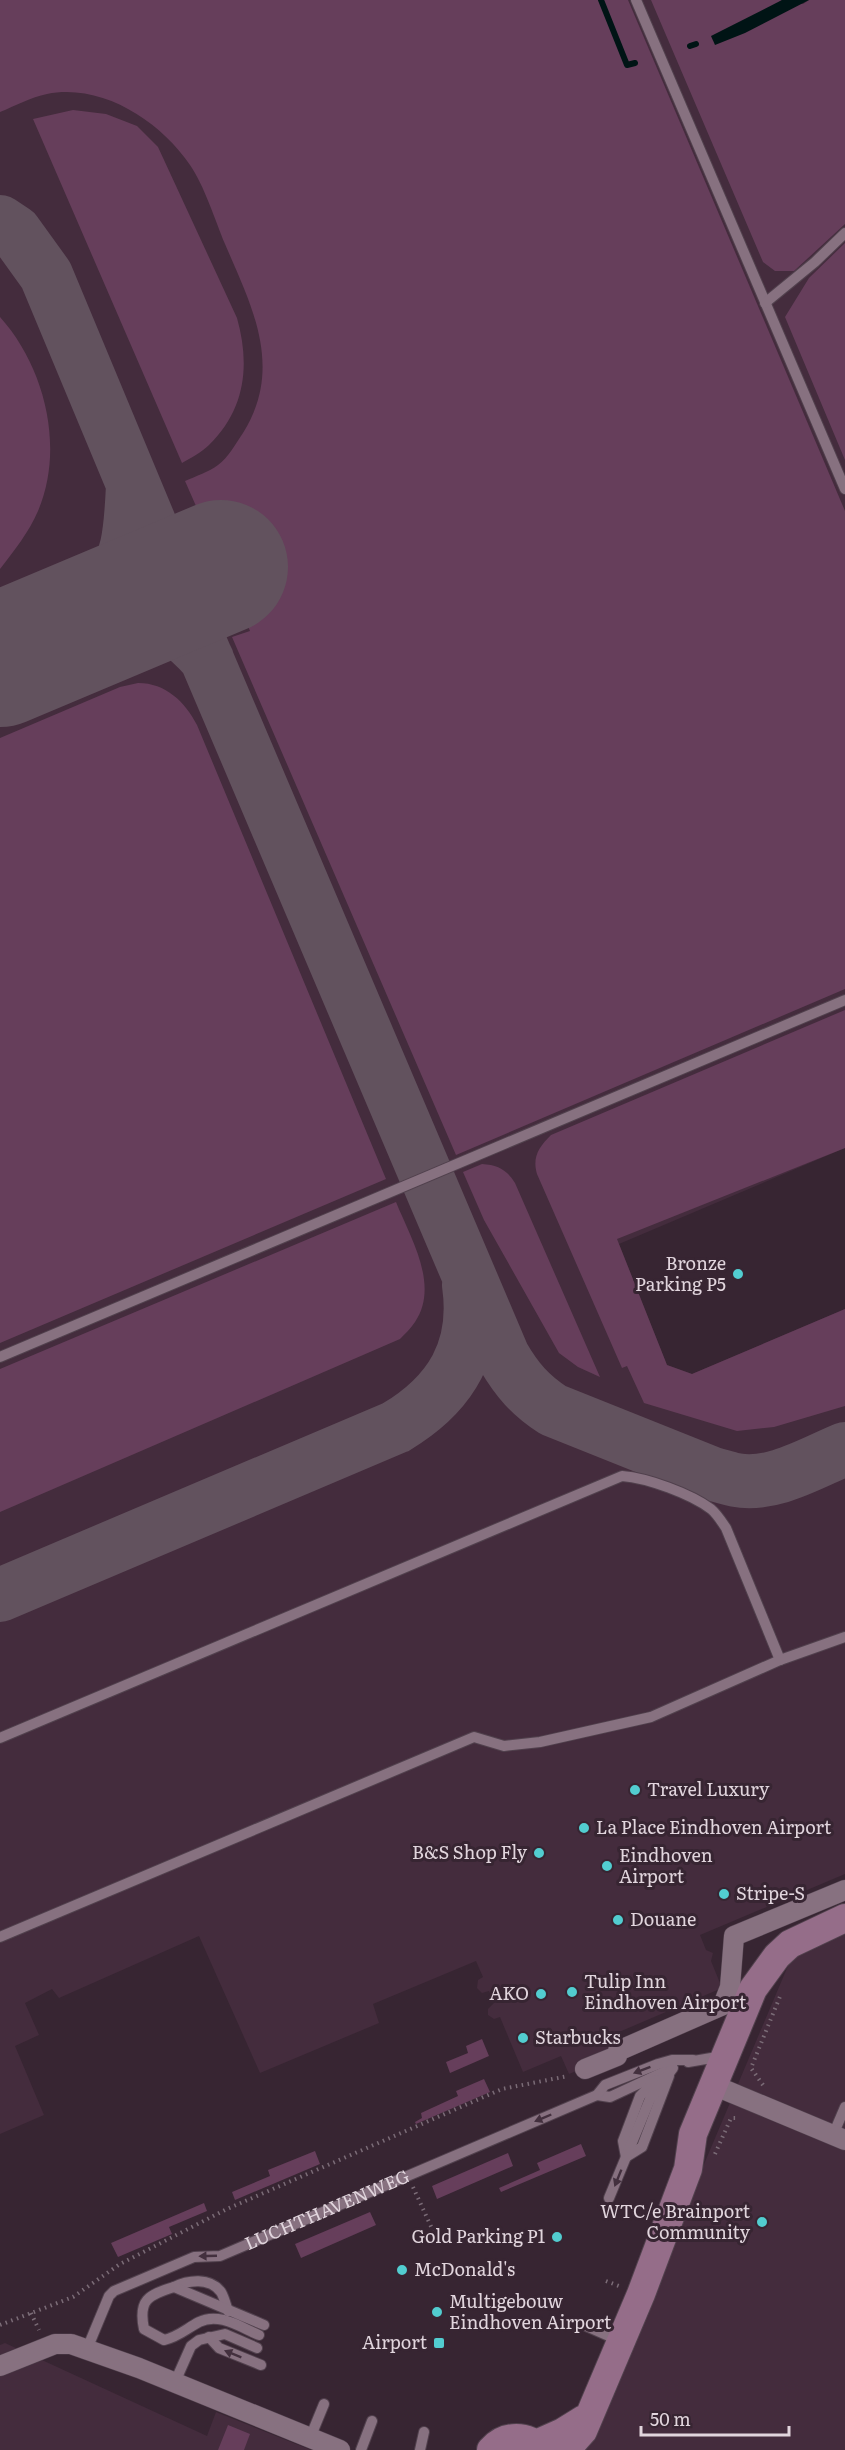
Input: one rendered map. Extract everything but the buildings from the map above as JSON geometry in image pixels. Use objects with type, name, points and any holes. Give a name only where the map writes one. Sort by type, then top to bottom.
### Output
[{"type":"street","points":[[585,2069],[617,2056],[618,2051],[723,2005],[730,1987],[734,1936],[845,1890]]},
{"type":"street","points":[[566,2450],[580,2436],[641,2294],[688,2169],[704,2140],[764,1994],[774,1980],[777,1956],[790,1944],[845,1918]]},
{"type":"street","points":[[688,2169],[693,2134],[753,1989],[774,1980]]},
{"type":"street","points":[[725,2090],[839,2137]]},
{"type":"street","points":[[0,2366],[54,2344],[71,2344],[175,2382],[340,2450]]},
{"type":"street","points":[[490,2450],[510,2438],[520,2438],[539,2447],[588,2416]]},
{"type":"lane","points":[[636,0],[845,489]]},
{"type":"lane","points":[[765,303],[815,262],[845,233]]},
{"type":"lane","points":[[0,1358],[845,1000]]},
{"type":"lane","points":[[0,1738],[622,1476],[639,1477],[698,1501],[714,1511],[726,1528],[780,1660]]},
{"type":"lane","points":[[0,1937],[474,1737],[504,1746],[540,1742],[651,1717],[780,1660],[845,1636]]},
{"type":"lane","name":"LUCHTHAVENWEG","points":[[87,2349],[109,2296],[114,2291],[194,2257],[220,2256],[597,2095],[605,2085],[644,2069],[672,2060],[693,2060],[726,2055]]},
{"type":"lane","name":"LUCHTHAVENWEG","points":[[597,2095],[610,2097],[693,2060]]},
{"type":"lane","name":"LUCHTHAVENWEG","points":[[626,2157],[642,2147],[673,2067]]},
{"type":"lane","name":"LUCHTHAVENWEG","points":[[609,2198],[626,2157],[623,2141],[640,2096],[673,2067]]},
{"type":"lane","points":[[839,2137],[845,2107]]},
{"type":"lane","points":[[174,2287],[228,2311],[262,2330],[220,2318],[200,2322],[175,2338],[164,2340],[153,2336],[144,2329],[140,2313],[146,2299],[186,2281],[196,2280],[220,2291],[228,2311]]},
{"type":"lane","points":[[586,2326],[620,2342]]},
{"type":"lane","points":[[186,2331],[219,2348],[261,2365]]},
{"type":"lane","points":[[175,2382],[191,2346],[204,2339],[225,2334],[257,2348]]},
{"type":"lane","points":[[310,2438],[324,2404]]},
{"type":"lane","points":[[361,2450],[372,2421]]},
{"type":"lane","points":[[420,2450],[424,2432]]},
{"type":"path","points":[[760,2105],[766,2089],[751,2068],[774,1980]]},
{"type":"path","points":[[0,2325],[73,2297],[120,2264],[237,2204],[502,2089],[561,2079],[585,2069]]},
{"type":"path","points":[[408,2176],[434,2233]]},
{"type":"shaded area","name":"Eindhoven Airport","points":[[0,0],[845,0],[845,1148],[619,1244],[667,1365],[692,1374],[845,1309],[845,1874],[700,1935],[706,1950],[713,1953],[711,1961],[722,1988],[605,2038],[612,2056],[569,2074],[561,2056],[523,2072],[500,2017],[494,2019],[488,2015],[488,2009],[494,2003],[489,1991],[482,1993],[477,1988],[478,1980],[483,1977],[476,1961],[373,2004],[379,2023],[260,2073],[199,1936],[59,1998],[52,1989],[25,2003],[39,2035],[15,2046],[44,2115],[0,2134]]},
{"type":"shaded area","points":[[0,0],[628,0],[845,511],[845,989],[456,1155],[232,637],[250,631],[248,626],[255,622],[204,503],[196,506],[185,481],[211,470],[225,458],[243,433],[255,409],[261,384],[260,337],[245,291],[195,173],[177,149],[146,120],[109,100],[88,94],[68,92],[41,95],[0,112]]},
{"type":"shaded area","points":[[651,0],[782,0],[779,2],[803,4],[809,0],[845,0],[845,224],[794,271],[775,271],[763,262]]},
{"type":"shaded area","points":[[782,0],[809,0],[745,33],[715,45],[711,36]]},
{"type":"shaded area","points":[[73,110],[106,114],[137,126],[158,147],[237,318],[244,369],[238,401],[231,416],[209,445],[182,463],[33,119]]},
{"type":"shaded area","points":[[845,243],[845,460],[785,317],[809,278]]},
{"type":"shaded area","points":[[0,317],[16,337],[39,384],[50,435],[50,461],[46,487],[38,511],[26,534],[0,569]]},
{"type":"shaded area","points":[[138,683],[157,686],[174,695],[197,725],[386,1179],[0,1343],[0,738],[120,687]]},
{"type":"shaded area","points":[[845,1010],[845,1148],[617,1239],[667,1365],[692,1374],[845,1309],[845,1406],[774,1427],[737,1431],[644,1403],[627,1366],[622,1368],[537,1174],[535,1162],[538,1153],[551,1135]]},
{"type":"shaded area","points":[[482,1164],[502,1169],[515,1183],[600,1377],[578,1367],[559,1353],[484,1220],[463,1172]]},
{"type":"shaded area","points":[[396,1202],[420,1261],[425,1293],[422,1308],[415,1322],[400,1339],[0,1512],[0,1369]]},
{"type":"shaded area","points":[[845,1928],[845,2450],[583,2450],[793,1954]]},
{"type":"shaded area","points":[[482,2039],[489,2056],[450,2073],[446,2062],[468,2053],[466,2046]]},
{"type":"shaded area","points":[[484,2079],[490,2092],[416,2124],[415,2122],[422,2118],[421,2113],[458,2096],[456,2091]]},
{"type":"shaded area","points":[[581,2144],[586,2156],[501,2192],[499,2188],[540,2170],[537,2163]]},
{"type":"shaded area","points":[[315,2151],[320,2164],[235,2200],[232,2192],[270,2176],[268,2170]]},
{"type":"shaded area","points":[[508,2153],[513,2166],[437,2199],[432,2186]]},
{"type":"shaded area","points":[[204,2203],[207,2211],[169,2227],[172,2234],[118,2257],[111,2243]]},
{"type":"shaded area","points":[[370,2212],[376,2225],[301,2258],[295,2244]]},
{"type":"shaded area","points":[[5,2343],[207,2436],[216,2412],[311,2450],[0,2450],[0,2345]]},
{"type":"shaded area","points":[[228,2425],[250,2434],[244,2450],[218,2450]]},
{"type":"waterway","points":[[601,0],[627,65],[635,63]]},
{"type":"waterway","points":[[690,46],[696,44]]},
{"type":"taxiway","points":[[0,222],[15,232],[46,275],[503,1356],[513,1372],[537,1399],[553,1410],[713,1474],[731,1479],[750,1481],[778,1477],[845,1449]]},
{"type":"taxiway","points":[[133,485],[130,530],[124,558],[118,572],[98,604],[64,633],[107,621],[141,618],[157,621],[172,628],[207,659]]},
{"type":"taxiway","points":[[0,1595],[396,1427],[432,1400],[456,1368],[469,1330],[471,1308],[469,1285]]},
{"type":"runway","points":[[0,660],[221,567]]},
{"type":"place","name":"Bronze Parking P5","points":[[738,1274]]},
{"type":"place","name":"Travel Luxury","points":[[635,1790]]},
{"type":"place","name":"La Place Eindhoven Airport","points":[[584,1828]]},
{"type":"place","name":"B&S Shop Fly","points":[[539,1853]]},
{"type":"place","name":"Eindhoven Airport","points":[[607,1866]]},
{"type":"place","name":"Stripe-S","points":[[724,1894]]},
{"type":"place","name":"Douane","points":[[618,1920]]},
{"type":"place","name":"Tulip Inn Eindhoven Airport","points":[[572,1992]]},
{"type":"place","name":"AKO","points":[[541,1994]]},
{"type":"place","name":"Starbucks","points":[[523,2038]]},
{"type":"place","name":"WTC/e Brainport Community","points":[[762,2222]]},
{"type":"place","name":"Gold Parking P1","points":[[557,2237]]},
{"type":"place","name":"McDonald's","points":[[402,2270]]},
{"type":"place","name":"Multigebouw Eindhoven Airport","points":[[437,2312]]},
{"type":"place","name":"Airport","points":[[439,2343]]}]
